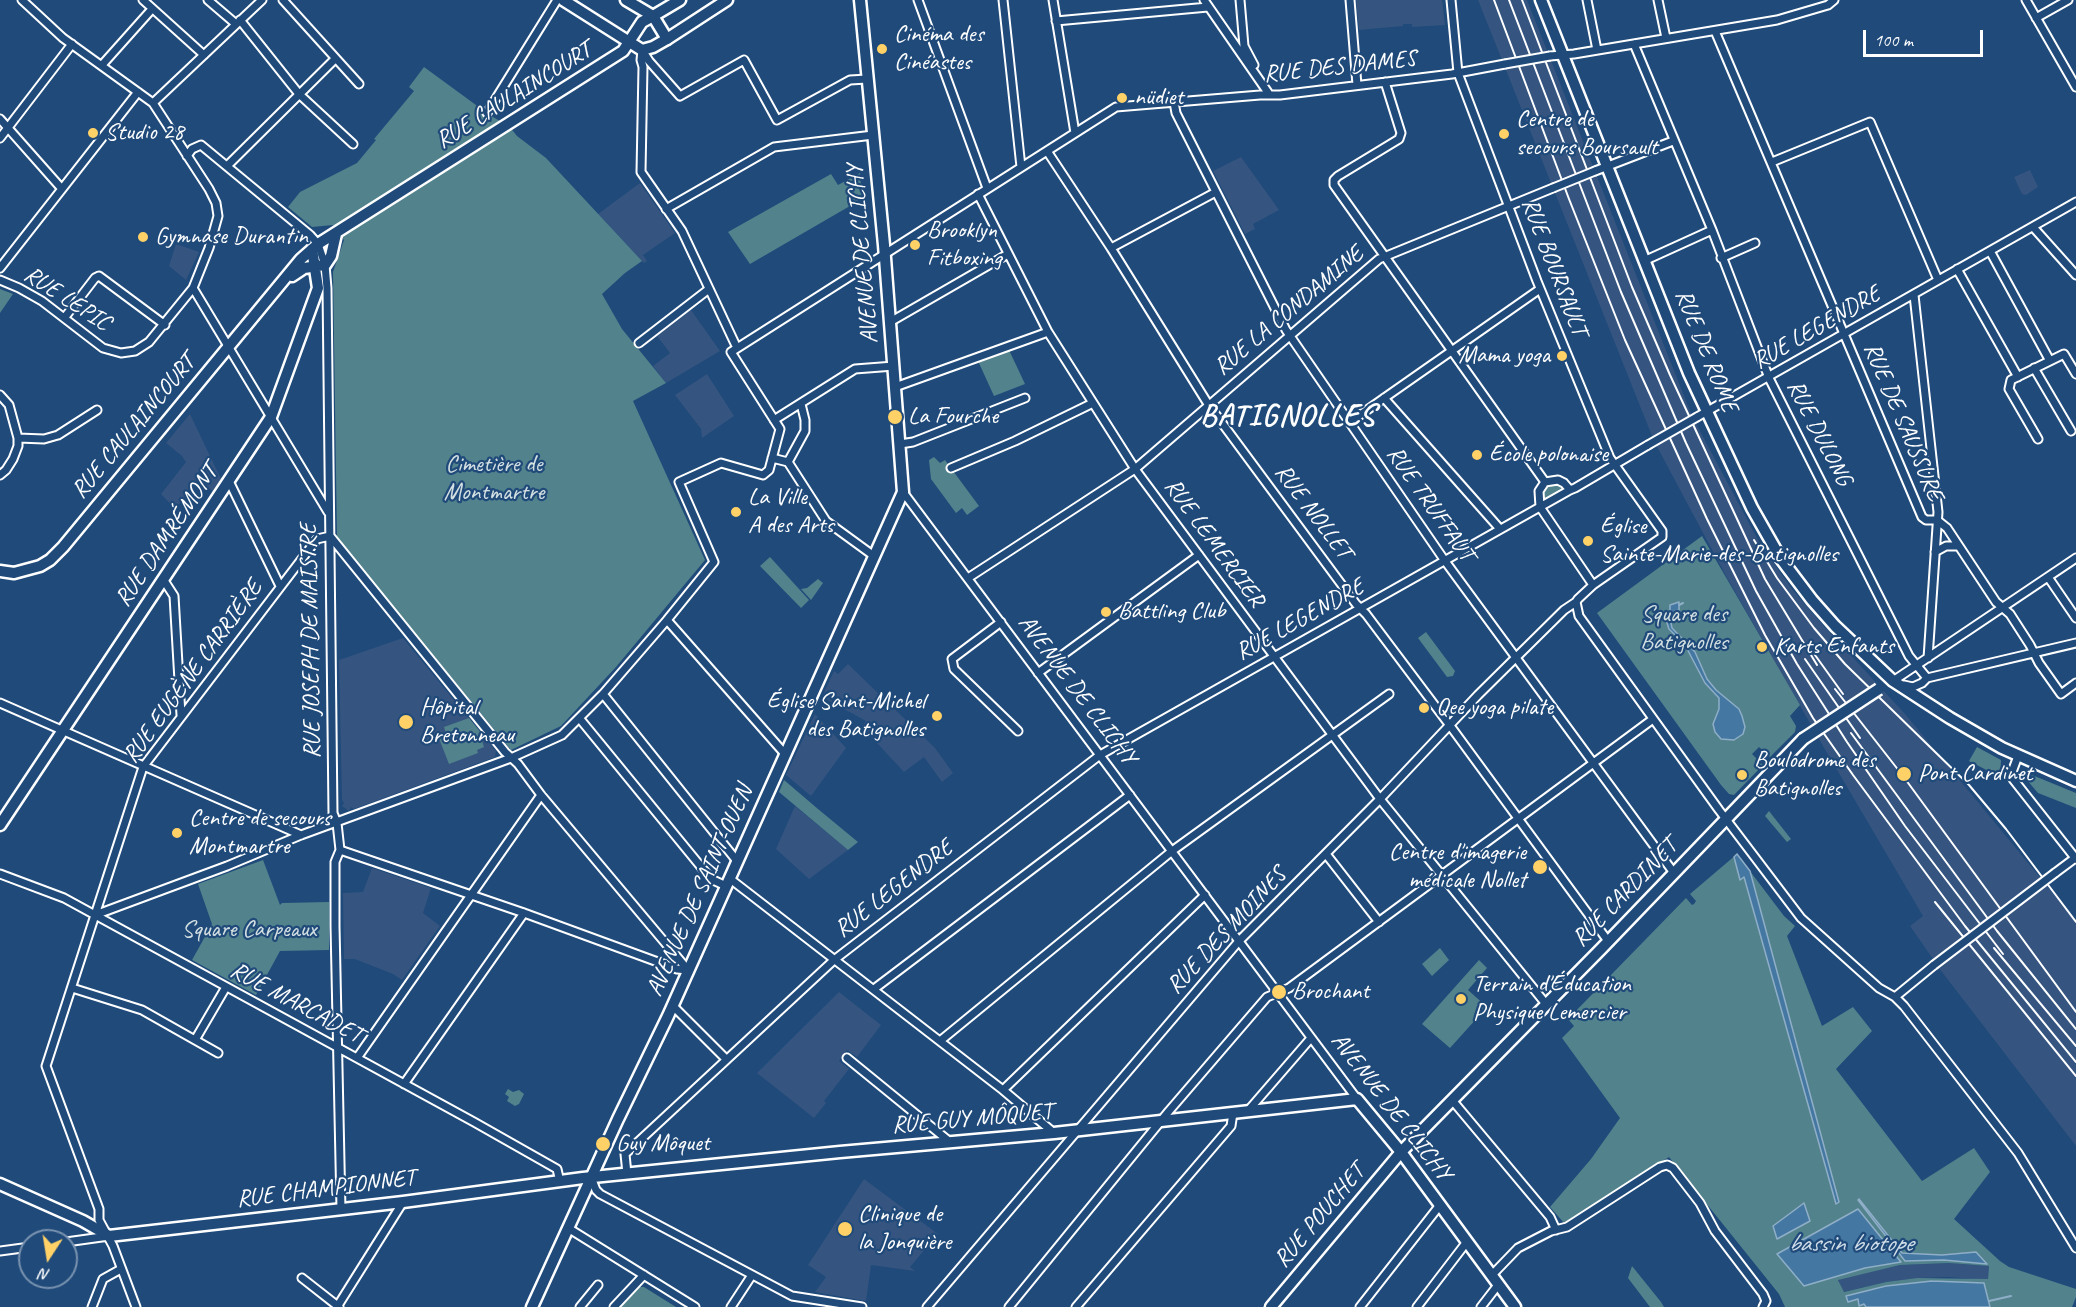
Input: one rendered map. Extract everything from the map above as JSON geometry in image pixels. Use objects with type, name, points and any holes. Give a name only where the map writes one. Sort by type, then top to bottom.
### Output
[{"type":"main road","points":[[563,0],[626,47],[642,50],[667,39],[727,0]]},
{"type":"main road","points":[[626,0],[653,16],[667,39]]},
{"type":"main road","points":[[626,47],[642,22],[680,0]]},
{"type":"main road","name":"AVENUE DE CLICHY","points":[[860,0],[885,254],[903,492]]},
{"type":"main road","name":"RUE DE ROME","points":[[1541,0],[1646,260],[1689,373],[1702,415],[1781,559],[1835,626],[1893,681],[1950,718],[2018,756],[2076,781]]},
{"type":"main road","name":"RUE CAULAINCOURT","points":[[0,571],[11,573],[27,570],[50,560],[301,259],[315,246],[514,121],[626,47]]},
{"type":"main road","points":[[320,266],[331,256],[336,234]]},
{"type":"main road","name":"RUE DAMRÉMONT","points":[[0,825],[271,417],[318,288],[320,266],[315,246]]},
{"type":"main road","name":"RUE CAULAINCOURT","points":[[284,281],[300,270],[320,266]]},
{"type":"main road","name":"AVENUE DE SAINT-OUEN","points":[[532,1307],[688,970],[903,492]]},
{"type":"main road","name":"RUE CARDINET","points":[[1401,1152],[1803,739],[1893,681]]},
{"type":"main road","name":"AVENUE DE CLICHY","points":[[1357,1099],[1401,1152],[1515,1307]]},
{"type":"main road","name":"RUE GUY MÔQUET","points":[[591,1178],[1161,1122],[1357,1099]]},
{"type":"main road","name":"RUE POUCHET","points":[[1271,1307],[1401,1152]]},
{"type":"main road","name":"RUE CHAMPIONNET","points":[[109,1236],[591,1178]]},
{"type":"main road","points":[[0,1184],[83,1221],[109,1236]]},
{"type":"street","points":[[22,0],[54,30],[153,103],[262,0]]},
{"type":"street","points":[[143,0],[204,55]]},
{"type":"street","points":[[208,0],[238,22],[299,94],[352,144]]},
{"type":"street","points":[[283,0],[359,84]]},
{"type":"street","points":[[488,113],[557,0]]},
{"type":"street","points":[[918,0],[987,188]]},
{"type":"street","points":[[1003,0],[1021,167]]},
{"type":"street","points":[[1053,0],[1075,133]]},
{"type":"street","points":[[1240,0],[1244,45],[1264,87]]},
{"type":"street","points":[[1350,0],[1358,86]]},
{"type":"street","name":"RUE BOURSAULT","points":[[1451,0],[1458,73],[1540,289],[1614,466],[1662,531]]},
{"type":"street","points":[[1587,0],[1597,50]]},
{"type":"street","points":[[1658,0],[1666,38]]},
{"type":"street","name":"RUE DES DAMES","points":[[734,350],[1120,106],[1358,86],[1458,73],[1777,20],[1828,5],[1834,0]]},
{"type":"street","points":[[2026,0],[2076,87]]},
{"type":"street","points":[[2036,18],[2068,0]]},
{"type":"street","points":[[1056,21],[1206,3],[1269,94]]},
{"type":"street","points":[[102,65],[152,9]]},
{"type":"street","name":"RUE DE SAUSSURE","points":[[1715,31],[1922,517],[1926,520],[1937,520],[1947,528],[1996,602],[2010,615],[2061,694],[2076,683]]},
{"type":"street","points":[[0,138],[72,44]]},
{"type":"street","name":"RUE DULONG","points":[[1634,44],[1712,230],[1769,378],[1909,656],[1927,678]]},
{"type":"street","points":[[642,50],[680,96],[744,60],[777,120],[850,80],[867,79]]},
{"type":"street","points":[[95,915],[301,835],[511,758],[562,735],[603,694],[714,562],[679,482],[721,463],[763,475],[769,470],[780,429],[734,350],[682,231],[641,172],[642,50]]},
{"type":"street","points":[[227,166],[335,59]]},
{"type":"street","points":[[1385,82],[1401,133],[1399,139],[1338,176],[1334,183],[1545,482]]},
{"type":"street","points":[[0,268],[138,92]]},
{"type":"street","name":"RUE TRUFFAUT","points":[[1174,102],[1176,113],[1289,334],[1445,561],[1594,763],[1666,866],[1674,873]]},
{"type":"street","name":"RUE LEPIC","points":[[0,280],[34,296],[65,317],[103,348],[121,353],[144,347],[165,325],[193,288],[217,225],[218,209],[209,189],[153,103]]},
{"type":"street","points":[[0,118],[62,189]]},
{"type":"street","points":[[1772,162],[1870,122],[1938,280]]},
{"type":"street","points":[[666,209],[774,147],[873,135]]},
{"type":"street","name":"RUE LA CONDAMINE","points":[[968,578],[1134,469],[1289,334],[1384,256],[1673,141]]},
{"type":"street","points":[[187,156],[192,149],[201,145],[315,246]]},
{"type":"street","name":"RUE NOLLET","points":[[1047,151],[1111,248],[1208,404],[1608,941]]},
{"type":"street","points":[[1111,248],[1216,192]]},
{"type":"street","name":"RUE LEMERCIER","points":[[978,194],[1048,332],[1134,469],[1380,799],[1546,1004]]},
{"type":"street","name":"RUE LEGENDRE","points":[[627,1174],[625,1154],[834,960],[1100,755],[1614,466],[2076,202]]},
{"type":"street","points":[[2033,227],[2076,275]]},
{"type":"street","points":[[1646,260],[1712,230]]},
{"type":"street","points":[[1721,258],[1755,243]]},
{"type":"street","points":[[1990,251],[2050,361]]},
{"type":"street","points":[[890,322],[1008,254]]},
{"type":"street","name":"RUE JOSEPH DE MAISTRE","points":[[320,266],[328,294],[333,813],[337,823],[339,850],[335,862],[341,1209]]},
{"type":"street","points":[[1957,269],[2018,377]]},
{"type":"street","points":[[65,317],[95,278],[99,276],[165,325]]},
{"type":"street","points":[[193,288],[329,513]]},
{"type":"street","points":[[639,343],[709,289]]},
{"type":"street","points":[[1350,422],[1540,289]]},
{"type":"street","points":[[1914,295],[1938,506],[1928,658]]},
{"type":"street","points":[[895,387],[1048,332]]},
{"type":"street","points":[[2038,439],[2009,389],[2011,380],[2064,354],[2076,374]]},
{"type":"street","points":[[774,420],[855,369],[894,366]]},
{"type":"street","points":[[2034,368],[2071,431]]},
{"type":"street","points":[[0,394],[9,405],[18,438],[18,446],[13,459],[2,471]]},
{"type":"street","points":[[900,444],[913,442],[1025,398]]},
{"type":"street","points":[[1384,398],[1500,529]]},
{"type":"street","points":[[951,468],[1015,441],[1093,403]]},
{"type":"street","points":[[788,462],[805,431],[801,404]]},
{"type":"street","points":[[18,438],[44,439],[58,435],[97,410]]},
{"type":"street","points":[[772,458],[788,462],[826,521],[874,556]]},
{"type":"street","points":[[1570,490],[1558,480],[1552,479],[1545,482],[1539,491],[1540,507],[1593,585]]},
{"type":"street","points":[[229,481],[280,586]]},
{"type":"street","name":"AVENUE DE CLICHY","points":[[903,492],[1357,1099]]},
{"type":"street","name":"RUE DES MOINES","points":[[927,1307],[1239,941],[1564,610],[1593,585],[1662,537],[1662,531]]},
{"type":"street","points":[[330,536],[541,795],[688,970]]},
{"type":"street","name":"RUE EUGÈNE CARRIÈRE","points":[[109,1236],[99,1220],[99,1209],[46,1066],[143,767],[317,539],[330,536]]},
{"type":"street","points":[[1935,552],[1946,546],[1957,546]]},
{"type":"street","points":[[1038,673],[1199,555]]},
{"type":"street","points":[[1893,681],[2076,558]]},
{"type":"street","points":[[2048,577],[2076,618]]},
{"type":"street","points":[[163,579],[174,596],[181,715]]},
{"type":"street","points":[[1576,602],[1579,616],[1802,918],[1879,988],[1904,1006],[2018,1153],[2076,1248]]},
{"type":"street","points":[[667,620],[785,754]]},
{"type":"street","points":[[1000,622],[952,658],[954,669],[1018,731]]},
{"type":"street","points":[[1893,681],[1913,687],[1927,678],[2076,643]]},
{"type":"street","points":[[603,694],[737,861]]},
{"type":"street","points":[[940,1041],[1172,851],[1389,694]]},
{"type":"street","points":[[0,703],[301,835]]},
{"type":"street","points":[[580,719],[711,879],[727,882],[874,989],[1054,1133]]},
{"type":"street","points":[[1009,1307],[1267,997],[1289,988],[1653,719]]},
{"type":"street","points":[[1895,998],[1934,965],[2075,859],[2013,779],[2012,772],[2018,756]]},
{"type":"street","points":[[357,1058],[541,795]]},
{"type":"street","points":[[874,989],[1130,795]]},
{"type":"street","points":[[339,850],[524,913],[677,969],[688,970]]},
{"type":"street","points":[[1326,854],[1379,922]]},
{"type":"street","name":"RUE MARCADET","points":[[0,874],[64,898],[357,1058],[557,1168],[560,1182]]},
{"type":"street","points":[[1003,1090],[1205,896]]},
{"type":"street","points":[[404,1084],[524,913]]},
{"type":"street","points":[[195,1040],[226,987]]},
{"type":"street","points":[[72,988],[142,1010],[218,1053]]},
{"type":"street","points":[[672,1005],[726,1059]]},
{"type":"street","points":[[1247,1112],[1311,1038]]},
{"type":"street","points":[[847,1058],[950,1142]]},
{"type":"street","points":[[1452,1100],[1550,1217],[1556,1230]]},
{"type":"street","points":[[1076,1307],[1231,1126],[1233,1113]]},
{"type":"street","points":[[1481,1307],[1495,1281],[1518,1248],[1567,1227],[1660,1167],[1667,1165],[1673,1168],[1700,1203],[1715,1231],[1763,1294],[1766,1301],[1763,1307]]},
{"type":"street","points":[[591,1178],[600,1194],[792,1296],[862,1307]]},
{"type":"street","points":[[302,1278],[338,1307],[403,1202]]},
{"type":"street","points":[[1360,1307],[1440,1205]]},
{"type":"street","points":[[568,1228],[694,1307]]},
{"type":"street","points":[[109,1236],[135,1307]]},
{"type":"street","name":"RUE CHAMPIONNET","points":[[78,1240],[109,1236]]},
{"type":"street","points":[[1417,1307],[1466,1242]]},
{"type":"street","points":[[0,1251],[18,1249]]},
{"type":"street","points":[[92,1307],[104,1279],[121,1269]]},
{"type":"street","points":[[614,1307],[644,1275]]},
{"type":"street","points":[[731,1307],[752,1275]]},
{"type":"street","points":[[580,1307],[598,1285]]},
{"type":"shaded area","points":[[1356,0],[1442,0],[1445,25],[1412,27],[1412,24],[1403,24],[1403,26],[1359,30]]},
{"type":"shaded area","points":[[1478,0],[1527,0],[1692,416],[1759,542],[1792,589],[1906,715],[2076,921],[2076,1146],[1942,972],[1910,926],[1923,916],[1726,576],[1654,441]]},
{"type":"shaded area","points":[[1241,157],[1279,210],[1253,224],[1255,229],[1245,234],[1213,171]]},
{"type":"shaded area","points":[[2030,170],[2038,187],[2026,195],[2022,194],[2014,177]]},
{"type":"shaded area","points":[[640,183],[675,233],[643,255],[647,261],[644,263],[598,214]]},
{"type":"shaded area","points":[[176,244],[199,252],[186,280],[169,266]]},
{"type":"shaded area","points":[[691,310],[720,351],[666,383],[653,366],[670,353],[657,336]]},
{"type":"shaded area","points":[[707,374],[734,416],[702,438],[701,429],[675,395]]},
{"type":"shaded area","points":[[190,414],[221,479],[213,491],[198,481],[175,509],[161,494],[186,462],[166,443]]},
{"type":"shaded area","name":"Hôpital Bretonneau","points":[[403,638],[496,751],[495,757],[354,809],[351,807],[349,811],[342,806],[344,803],[342,800],[339,660]]},
{"type":"shaded area","points":[[848,664],[935,748],[953,773],[942,782],[924,757],[904,772],[862,727],[866,721],[822,697],[834,671],[838,674]]},
{"type":"shaded area","points":[[815,714],[846,748],[811,796],[786,775]]},
{"type":"shaded area","points":[[795,806],[848,850],[809,879],[776,849]]},
{"type":"shaded area","points":[[372,868],[431,888],[423,913],[440,926],[402,980],[393,974],[355,959],[344,959],[343,893],[363,892]]},
{"type":"shaded area","points":[[839,992],[881,1025],[857,1057],[847,1050],[839,1061],[849,1069],[814,1118],[757,1073]]},
{"type":"shaded area","points":[[864,1179],[938,1234],[910,1267],[915,1271],[871,1265],[866,1301],[815,1292],[826,1277],[808,1265]]},
{"type":"shaded area","points":[[1949,1263],[1989,1266],[1988,1280],[1948,1277],[1917,1278],[1886,1282],[1843,1292],[1838,1279],[1900,1265]]},
{"type":"green space","name":"Cimetière de Montmartre","points":[[424,67],[491,116],[509,126],[517,136],[546,158],[642,261],[602,294],[622,329],[666,383],[633,401],[705,560],[616,667],[561,726],[511,750],[337,538],[333,272],[344,240],[333,225],[312,227],[288,207],[300,192],[357,163],[414,91],[409,87]]},
{"type":"green space","points":[[860,173],[862,199],[750,264],[728,232],[831,174],[838,185]]},
{"type":"green space","points":[[0,289],[13,294],[0,313]]},
{"type":"green space","points":[[1009,350],[1025,384],[994,396],[978,361]]},
{"type":"green space","points":[[934,457],[940,463],[945,460],[979,506],[967,515],[962,508],[956,513],[931,479],[929,460]]},
{"type":"green space","points":[[1555,483],[1564,490],[1544,502],[1543,489],[1548,484]]},
{"type":"green space","name":"Square des Batignolles","points":[[1702,536],[1800,705],[1790,716],[1796,726],[1795,732],[1770,757],[1759,747],[1752,754],[1763,765],[1734,795],[1729,794],[1721,785],[1597,613]]},
{"type":"green space","points":[[770,557],[809,600],[801,608],[760,566]]},
{"type":"green space","points":[[818,579],[823,583],[811,600],[801,589],[807,588]]},
{"type":"green space","points":[[1426,632],[1455,671],[1453,676],[1447,677],[1418,638]]},
{"type":"green space","points":[[469,718],[486,739],[482,741],[484,747],[477,750],[478,753],[449,764],[438,736],[446,733],[444,727]]},
{"type":"green space","points":[[1977,747],[2001,760],[2000,777],[1969,761]]},
{"type":"green space","points":[[2032,775],[2076,793],[2076,808],[2038,793],[2026,779]]},
{"type":"green space","points":[[784,780],[858,842],[848,850],[779,792]]},
{"type":"green space","points":[[1769,811],[1791,839],[1787,842],[1765,816]]},
{"type":"green space","points":[[1737,854],[1784,916],[1795,926],[1787,936],[1822,1026],[1853,1007],[1872,1031],[1836,1069],[1922,1181],[1974,1148],[1990,1172],[1954,1219],[2009,1267],[2076,1289],[2072,1307],[1785,1307],[1779,1294],[1669,1157],[1564,1223],[1550,1207],[1591,1159],[1620,1118],[1562,1038],[1574,1026],[1568,1019],[1686,898],[1692,905],[1694,904],[1696,901],[1690,894]],"holes":[[[1949,1263],[1989,1266],[1988,1279],[1917,1278],[1886,1282],[1844,1292],[1838,1280],[1900,1265]]]},
{"type":"green space","name":"Square Carpeaux","points":[[263,860],[280,905],[282,903],[329,902],[329,950],[280,951],[256,995],[192,960],[212,924],[198,884]]},
{"type":"green space","points":[[1440,948],[1449,960],[1432,976],[1422,964]]},
{"type":"green space","name":"Terrain d'Éducation Physique Lemercier","points":[[1479,960],[1487,968],[1468,990],[1487,1007],[1450,1048],[1422,1024]]},
{"type":"green space","points":[[508,1089],[513,1092],[519,1090],[524,1094],[519,1104],[515,1106],[507,1101],[509,1097],[505,1094]]},
{"type":"green space","points":[[1632,1266],[1664,1307],[1650,1307],[1628,1278]]},
{"type":"green space","points":[[638,1287],[644,1287],[676,1307],[620,1307]]},
{"type":"water","points":[[1679,602],[1679,610],[1675,611],[1671,623],[1672,628],[1695,652],[1707,679],[1716,690],[1739,709],[1742,716],[1745,727],[1743,734],[1734,740],[1721,739],[1715,732],[1713,724],[1719,709],[1719,698],[1705,683],[1685,645],[1669,629],[1667,623],[1670,605]]},
{"type":"water","points":[[1737,854],[1750,871],[1839,1202],[1836,1204],[1744,877],[1740,880],[1734,857]]},
{"type":"water","name":"bassin biotope","points":[[1859,1199],[1902,1253],[1942,1255],[1976,1252],[1987,1264],[1944,1260],[1905,1261]]},
{"type":"water","points":[[1804,1203],[1810,1221],[1777,1239],[1773,1226]]},
{"type":"water","name":"bassin biotope","points":[[1858,1209],[1901,1262],[1865,1268],[1804,1286],[1777,1254]]},
{"type":"water","points":[[1932,1281],[1984,1283],[1990,1307],[1866,1307],[1864,1304],[1859,1306],[1858,1299],[1848,1302],[1846,1296],[1886,1286]]},
{"type":"waterway","points":[[1679,605],[1683,603]]},
{"type":"waterway","points":[[1989,1301],[2011,1296]]},
{"type":"railway","points":[[1494,0],[1625,340],[1707,519],[1765,635],[1813,718],[1853,775],[1965,926],[2076,1062]]},
{"type":"railway","points":[[1509,0],[1621,292],[1686,443],[1756,591],[1797,664],[1847,742],[1905,826],[2003,954]]},
{"type":"railway","points":[[1522,0],[1632,287],[1670,375],[1765,579],[1817,665]]},
{"type":"railway","points":[[1754,540],[1777,578],[1814,628],[1845,664],[1969,785],[2006,829],[2076,922]]},
{"type":"railway","points":[[1815,655],[1843,694]]},
{"type":"railway","points":[[1805,659],[1860,738]]},
{"type":"railway","points":[[1835,689],[1903,776],[2076,1012]]},
{"type":"railway","points":[[1851,733],[1997,931],[2076,1029]]},
{"type":"railway","points":[[1935,902],[2076,1076]]},
{"type":"railway","points":[[1994,948],[2076,1046]]},
{"type":"place","name":"Cinéma des Cinéastes","points":[[882,49]]},
{"type":"place","name":"nüdiet","points":[[1122,98]]},
{"type":"place","name":"Studio 28","points":[[93,133]]},
{"type":"place","name":"Centre de secours Boursault","points":[[1504,134]]},
{"type":"place","name":"Gymnase Durantin","points":[[143,237]]},
{"type":"place","name":"Brooklyn Fitboxing","points":[[915,245]]},
{"type":"place","name":"Mama yoga","points":[[1562,356]]},
{"type":"place","name":"La Fourche","points":[[895,417]]},
{"type":"place","name":"École polonaise","points":[[1477,455]]},
{"type":"place","name":"La Ville A des Arts","points":[[736,512]]},
{"type":"place","name":"Église Sainte-Marie-des-Batignolles","points":[[1588,541]]},
{"type":"place","name":"Battling Club","points":[[1106,612]]},
{"type":"place","name":"Karts Enfants","points":[[1762,647]]},
{"type":"place","name":"Qee yoga pilate","points":[[1424,708]]},
{"type":"place","name":"Église Saint-Michel des Batignolles","points":[[937,716]]},
{"type":"place","name":"Hôpital Bretonneau","points":[[406,722]]},
{"type":"place","name":"Pont Cardinet","points":[[1904,774]]},
{"type":"place","name":"Boulodrome des Batignolles","points":[[1742,775]]},
{"type":"place","name":"Centre de secours Montmartre","points":[[177,833]]},
{"type":"place","name":"Centre d'imagerie médicale Nollet","points":[[1540,867]]},
{"type":"place","name":"Brochant","points":[[1279,992]]},
{"type":"place","name":"Terrain d'Éducation Physique Lemercier","points":[[1461,999]]},
{"type":"place","name":"Guy Môquet","points":[[603,1144]]},
{"type":"place","name":"Clinique de la Jonquière","points":[[845,1229]]},
{"type":"district","name":"BATIGNOLLES","points":[[1288,417]]}]
